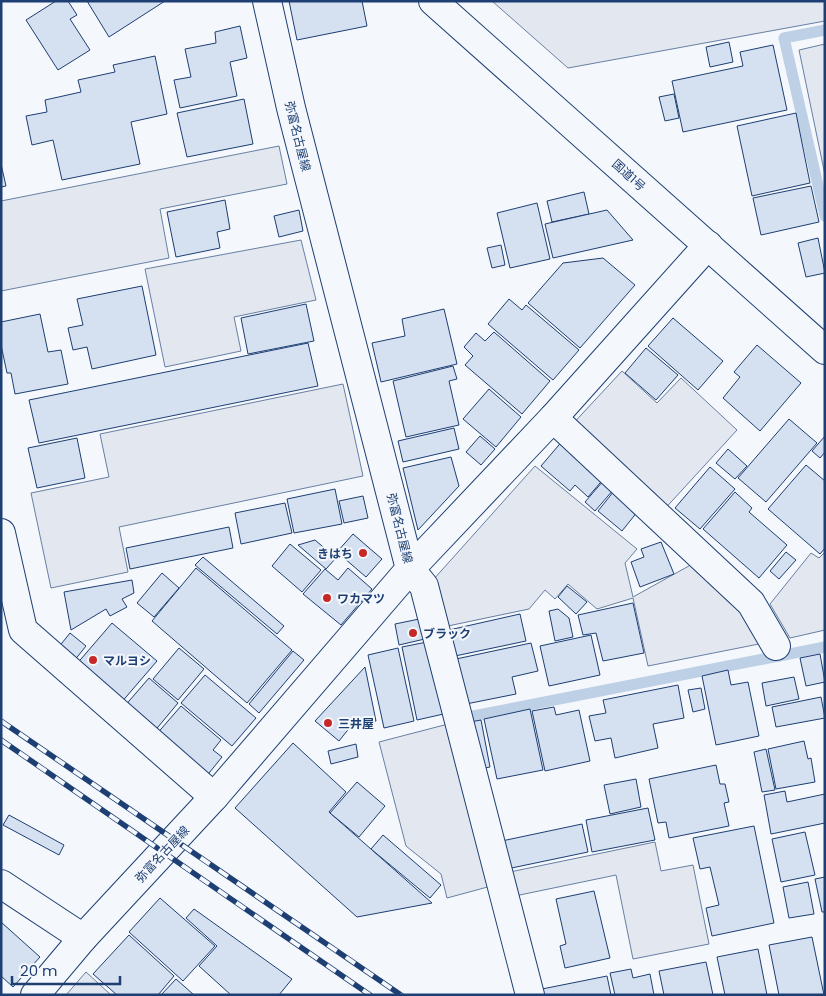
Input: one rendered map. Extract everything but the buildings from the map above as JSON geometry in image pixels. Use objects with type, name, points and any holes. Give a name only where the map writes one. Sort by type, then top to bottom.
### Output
[{"type":"main road","name":"弥富名古屋線","points":[[35,995],[83,938],[214,797],[410,569],[291,108],[267,1]]},
{"type":"main road","name":"国道1号","points":[[433,1],[821,343]]},
{"type":"main road","points":[[530,995],[424,586],[410,569],[553,418],[708,245]]},
{"type":"main road","points":[[553,418],[751,603],[776,646]]},
{"type":"main road","points":[[1,533],[23,630],[214,797]]},
{"type":"main road","points":[[1,884],[83,938]]},
{"type":"shaded area","points":[[492,1],[825,1],[825,21],[568,68]]},
{"type":"shaded area","points":[[825,44],[825,175],[799,50]]},
{"type":"shaded area","points":[[279,146],[287,184],[160,209],[169,258],[1,291],[1,201]]},
{"type":"shaded area","points":[[301,240],[316,300],[234,317],[241,351],[165,367],[145,269]]},
{"type":"shaded area","points":[[622,371],[657,403],[681,378],[737,430],[661,513],[569,428]]},
{"type":"shaded area","points":[[343,384],[363,476],[119,527],[128,572],[51,588],[31,493],[109,477],[100,434]]},
{"type":"shaded area","points":[[535,466],[637,549],[625,563],[633,597],[696,562],[769,642],[648,666],[633,598],[597,609],[568,584],[555,599],[545,590],[529,609],[443,627],[433,580]]},
{"type":"shaded area","points":[[825,552],[825,630],[790,638],[770,604],[811,553],[819,558]]},
{"type":"shaded area","points":[[452,723],[495,885],[447,898],[441,874],[406,846],[379,742]]},
{"type":"shaded area","points":[[655,842],[661,871],[693,865],[709,944],[633,959],[616,875],[510,897],[505,873]]},
{"type":"shaded area","points":[[86,972],[111,995],[66,995]]},
{"type":"waterway","points":[[825,30],[784,38],[825,216]]},
{"type":"waterway","points":[[473,716],[825,647]]},
{"type":"railway","points":[[1,721],[401,995]]},
{"type":"railway","points":[[1,740],[370,995]]},
{"type":"place","name":"きはち","points":[[363,553]]},
{"type":"place","name":"ワカマツ","points":[[327,598]]},
{"type":"place","name":"ブラック","points":[[413,633]]},
{"type":"place","name":"マルヨシ","points":[[93,660]]},
{"type":"place","name":"三井屋","points":[[328,723]]}]
